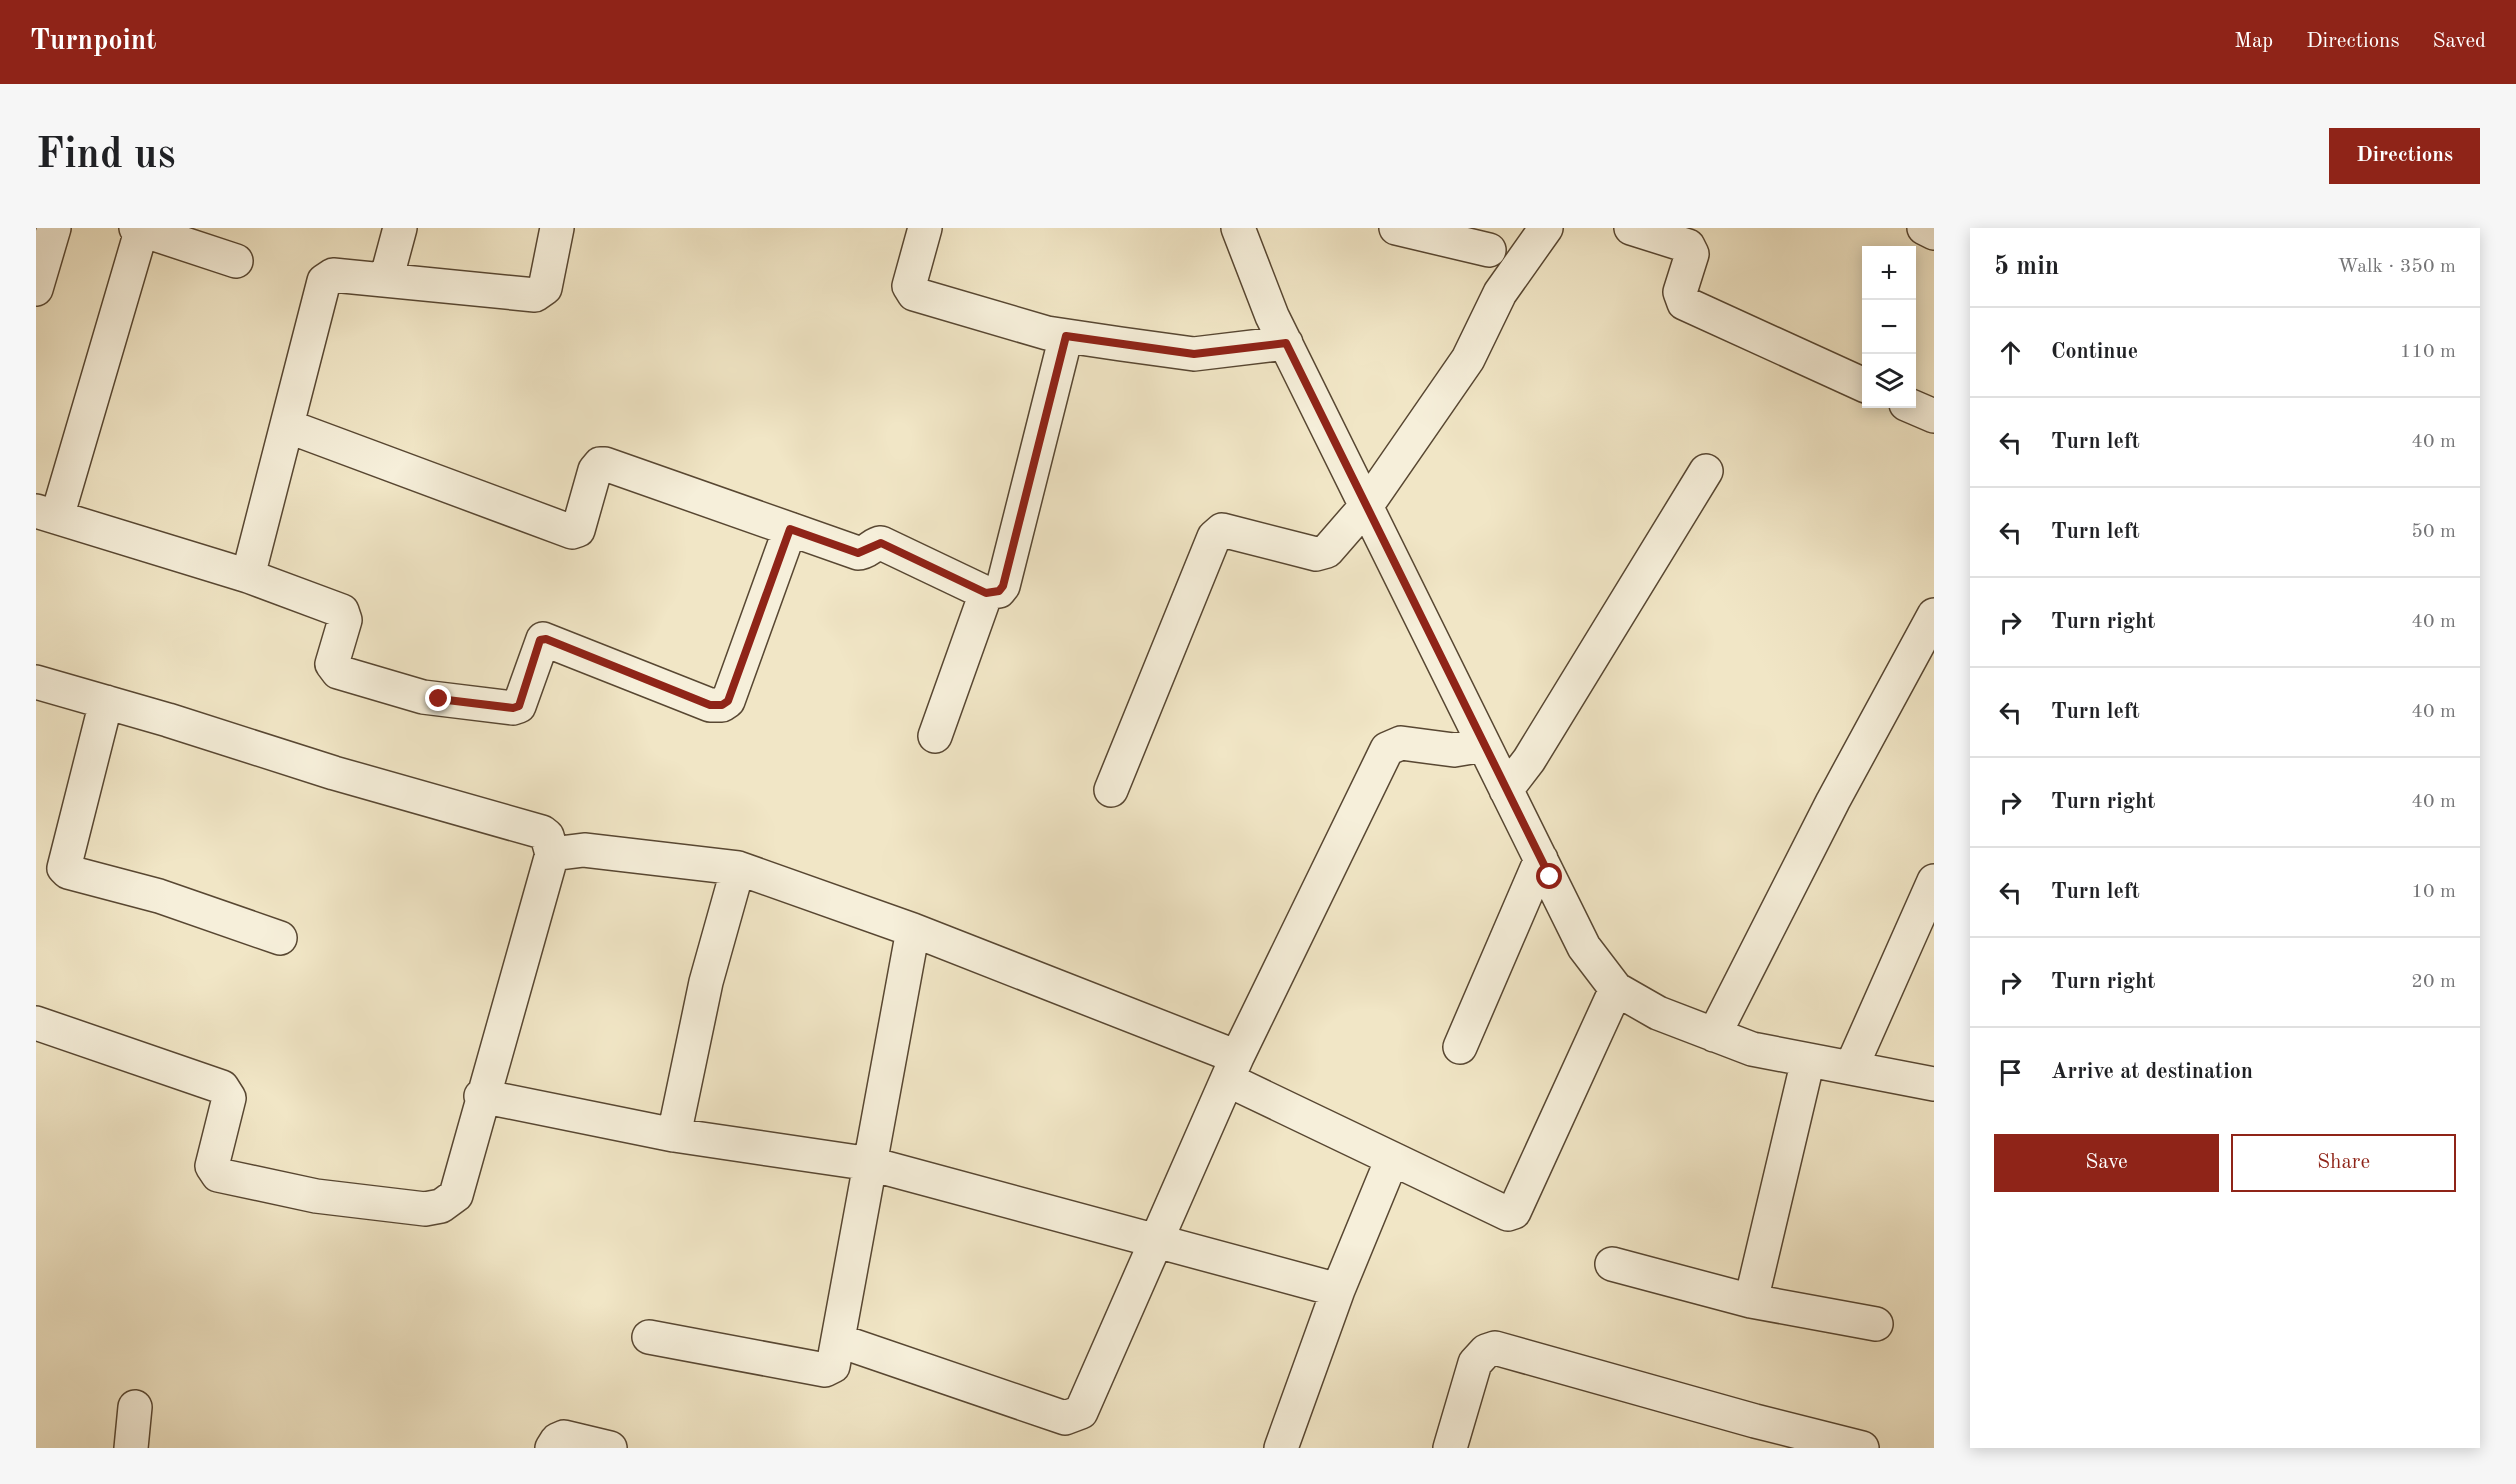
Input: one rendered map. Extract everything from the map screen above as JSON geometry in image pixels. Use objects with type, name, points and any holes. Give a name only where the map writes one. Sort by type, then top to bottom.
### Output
[{"type":"street","points":[[36,290],[54,228]]},
{"type":"street","points":[[386,280],[400,228]]},
{"type":"street","points":[[248,576],[324,281],[333,275],[536,295],[545,288],[557,228]]},
{"type":"street","points":[[926,228],[909,286],[914,294],[1047,333],[1194,354],[1286,343]]},
{"type":"street","points":[[1238,228],[1272,316],[1584,947],[1617,989],[1658,1013],[1752,1049],[1934,1084]]},
{"type":"street","points":[[1396,228],[1489,250]]},
{"type":"street","points":[[1111,790],[1214,537],[1222,530],[1322,554],[1367,505],[1468,359],[1500,292],[1546,228]]},
{"type":"street","points":[[1631,228],[1688,246],[1691,250],[1692,254],[1680,292],[1684,303],[1862,384]]},
{"type":"street","points":[[1924,228],[1934,233]]},
{"type":"street","points":[[236,261],[140,229],[46,514],[248,576],[345,614],[332,664],[338,672],[423,697],[516,708],[519,706],[540,640],[546,639],[710,705],[722,705],[728,701],[790,529]]},
{"type":"street","points":[[287,426],[572,532],[578,530],[595,470],[600,464],[858,553],[881,543],[986,593],[999,591],[1003,586],[1066,336]]},
{"type":"street","points":[[1915,408],[1934,416]]},
{"type":"street","points":[[1506,790],[1529,760],[1706,471]]},
{"type":"street","points":[[935,736],[986,593]]},
{"type":"street","points":[[1714,1035],[1833,801],[1925,656],[1934,615]]},
{"type":"street","points":[[36,682],[334,774],[542,832],[547,836],[552,854],[456,1194],[450,1202],[425,1209],[316,1196],[218,1176],[212,1166],[229,1098],[222,1087],[36,1023]]},
{"type":"street","points":[[106,702],[64,868],[68,872],[159,896],[280,938]]},
{"type":"street","points":[[840,1341],[1065,1418],[1081,1412],[1233,1068],[1387,749],[1401,743],[1454,750],[1484,745]]},
{"type":"street","points":[[552,854],[584,850],[738,867],[914,930],[1233,1068],[1392,1159],[1503,1214],[1514,1212],[1617,989]]},
{"type":"street","points":[[1460,1047],[1541,860]]},
{"type":"street","points":[[675,1135],[706,982],[738,867]]},
{"type":"street","points":[[1851,1068],[1934,880]]},
{"type":"street","points":[[649,1337],[825,1370],[833,1366],[840,1341],[914,930]]},
{"type":"street","points":[[1751,1301],[1808,1060]]},
{"type":"street","points":[[482,1096],[675,1135],[871,1164],[1338,1290]]},
{"type":"street","points":[[1281,1448],[1338,1290],[1392,1159]]},
{"type":"street","points":[[1612,1264],[1751,1301],[1876,1324]]},
{"type":"street","points":[[1450,1448],[1475,1364],[1486,1351],[1495,1348],[1751,1435],[1862,1448]]},
{"type":"street","points":[[131,1448],[135,1407]]},
{"type":"street","points":[[552,1448],[557,1440],[564,1437],[610,1448]]},
{"type":"route","points":[[439,699],[456,699],[516,708],[519,706],[540,640],[546,639],[710,705],[722,705],[728,701],[790,529],[858,553],[863,553],[881,543],[986,593],[999,591],[1003,586],[1066,336],[1194,354],[1286,343],[1550,877]]}]
